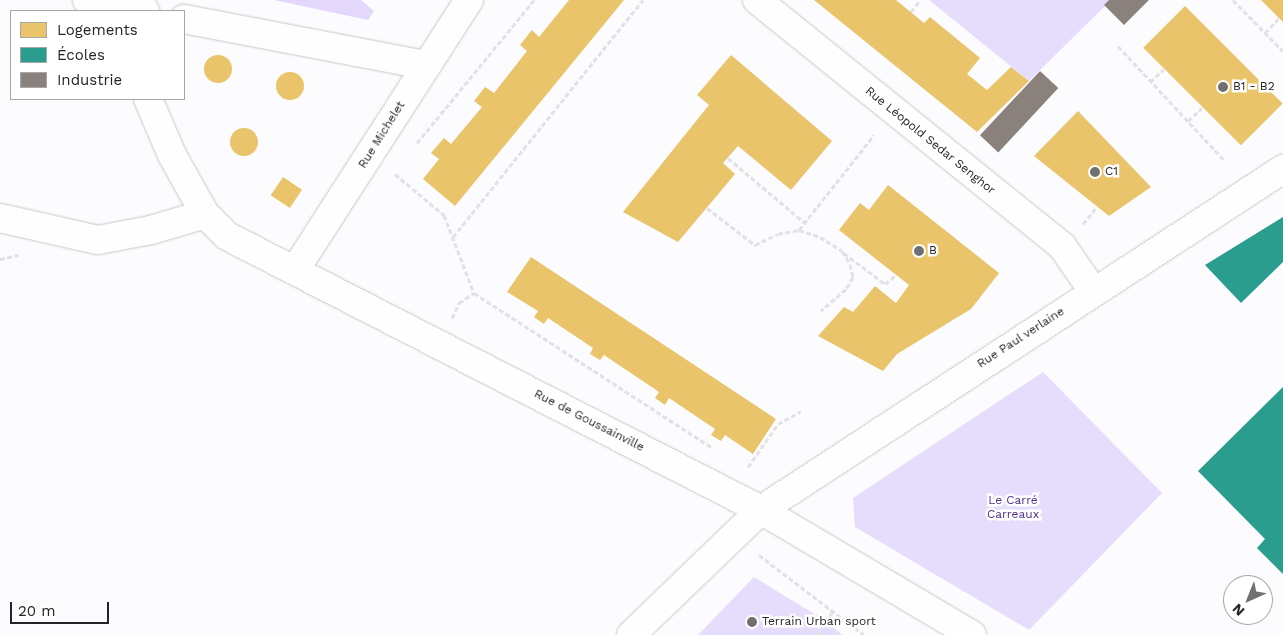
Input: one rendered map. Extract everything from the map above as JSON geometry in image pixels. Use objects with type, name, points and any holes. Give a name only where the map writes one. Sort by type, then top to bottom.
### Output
[{"type":"street","name":"Rue Michelet","points":[[295,270],[469,0]]},
{"type":"street","name":"Rue Léopold Sedar Senghor","points":[[757,0],[1062,246],[1093,291]]},
{"type":"street","points":[[104,3],[141,10]]},
{"type":"street","points":[[185,19],[426,66]]},
{"type":"street","name":"Rue de Goussainville","points":[[148,100],[172,155],[205,214],[227,236],[761,510],[972,635]]},
{"type":"street","name":"Rue Paul verlaine","points":[[632,635],[738,529],[761,510],[1093,291],[1283,169]]},
{"type":"street","points":[[0,218],[98,240],[151,230],[205,214]]},
{"type":"path","points":[[411,150],[534,0]]},
{"type":"path","points":[[452,238],[642,0]]},
{"type":"path","points":[[911,12],[920,0]]},
{"type":"path","points":[[1235,0],[1283,51]]},
{"type":"path","points":[[1265,33],[1279,18]]},
{"type":"path","points":[[1118,46],[1225,161]]},
{"type":"path","points":[[1150,82],[1164,69]]},
{"type":"path","points":[[1188,121],[1202,108]]},
{"type":"path","points":[[799,230],[893,111]]},
{"type":"path","points":[[728,158],[805,223]]},
{"type":"path","points":[[398,165],[392,172],[444,215],[474,293],[722,454],[707,482]]},
{"type":"path","points":[[707,208],[756,245],[778,234],[799,230],[820,237],[885,284],[896,275]]},
{"type":"path","points":[[821,311],[834,303],[853,277],[842,252]]},
{"type":"path","points":[[743,465],[749,468],[778,424],[801,411]]},
{"type":"path","points":[[738,529],[764,561],[864,635]]},
{"type":"path","points":[[816,635],[833,612]]},
{"type":"green space","points":[[929,0],[1111,0],[1029,81]]},
{"type":"green space","name":"Le Carré Carreaux","points":[[1043,372],[1162,493],[1029,630],[855,527],[853,498]]},
{"type":"green space","points":[[754,577],[826,621],[842,635],[698,635]]},
{"type":"shaded area","points":[[274,0],[361,0],[374,11],[368,20]]},
{"type":"building: Logements","points":[[569,0],[624,0],[455,206],[423,179],[439,159],[431,153],[444,138],[451,144],[482,107],[474,101],[485,87],[494,93],[527,51],[520,45],[532,30],[539,37]]},
{"type":"building: Logements","points":[[814,0],[896,0],[924,23],[930,17],[980,58],[967,74],[987,90],[1011,67],[1029,81],[977,132]]},
{"type":"building: Logements","points":[[1261,0],[1283,0],[1283,22]]},
{"type":"building: Logements","name":"B1 - B2","points":[[1185,6],[1283,104],[1241,145],[1143,48]]},
{"type":"building: Logements","points":[[218,55],[228,59],[232,69],[228,79],[218,83],[208,79],[204,69],[208,59]]},
{"type":"building: Logements","points":[[731,55],[832,141],[791,190],[738,146],[723,163],[735,174],[678,242],[623,212],[709,105],[697,95]]},
{"type":"building: Logements","points":[[290,72],[300,76],[304,86],[300,96],[290,100],[280,96],[276,86],[280,76]]},
{"type":"building: Logements","name":"C1","points":[[1078,111],[1151,187],[1109,216],[1034,156]]},
{"type":"building: Logements","points":[[244,128],[254,132],[258,142],[254,152],[244,156],[234,152],[230,142],[234,132]]},
{"type":"building: Logements","points":[[283,177],[302,190],[290,208],[271,195]]},
{"type":"building: Logements","name":"B","points":[[888,185],[999,273],[971,309],[897,354],[883,371],[818,336],[844,307],[853,312],[875,286],[896,303],[909,285],[839,230],[860,203],[869,210]]},
{"type":"building: Logements","points":[[531,257],[776,419],[753,454],[725,435],[721,441],[711,435],[715,429],[669,398],[665,405],[655,398],[659,392],[604,355],[600,360],[590,354],[593,348],[548,318],[544,324],[534,317],[538,311],[507,292]]},
{"type":"building: Écoles","points":[[1283,217],[1283,262],[1241,303],[1205,265]]},
{"type":"building: Écoles","points":[[1283,387],[1283,574],[1257,548],[1265,539],[1198,471]]},
{"type":"building: Industrie","points":[[1109,0],[1149,0],[1124,25],[1104,5]]},
{"type":"building: Industrie","points":[[1040,71],[1058,88],[998,152],[980,135]]},
{"type":"place","name":"B1 - B2","points":[[1223,87]]},
{"type":"place","name":"C1","points":[[1095,172]]},
{"type":"place","name":"B","points":[[919,251]]},
{"type":"place","name":"Terrain Urban sport","points":[[752,622]]}]
